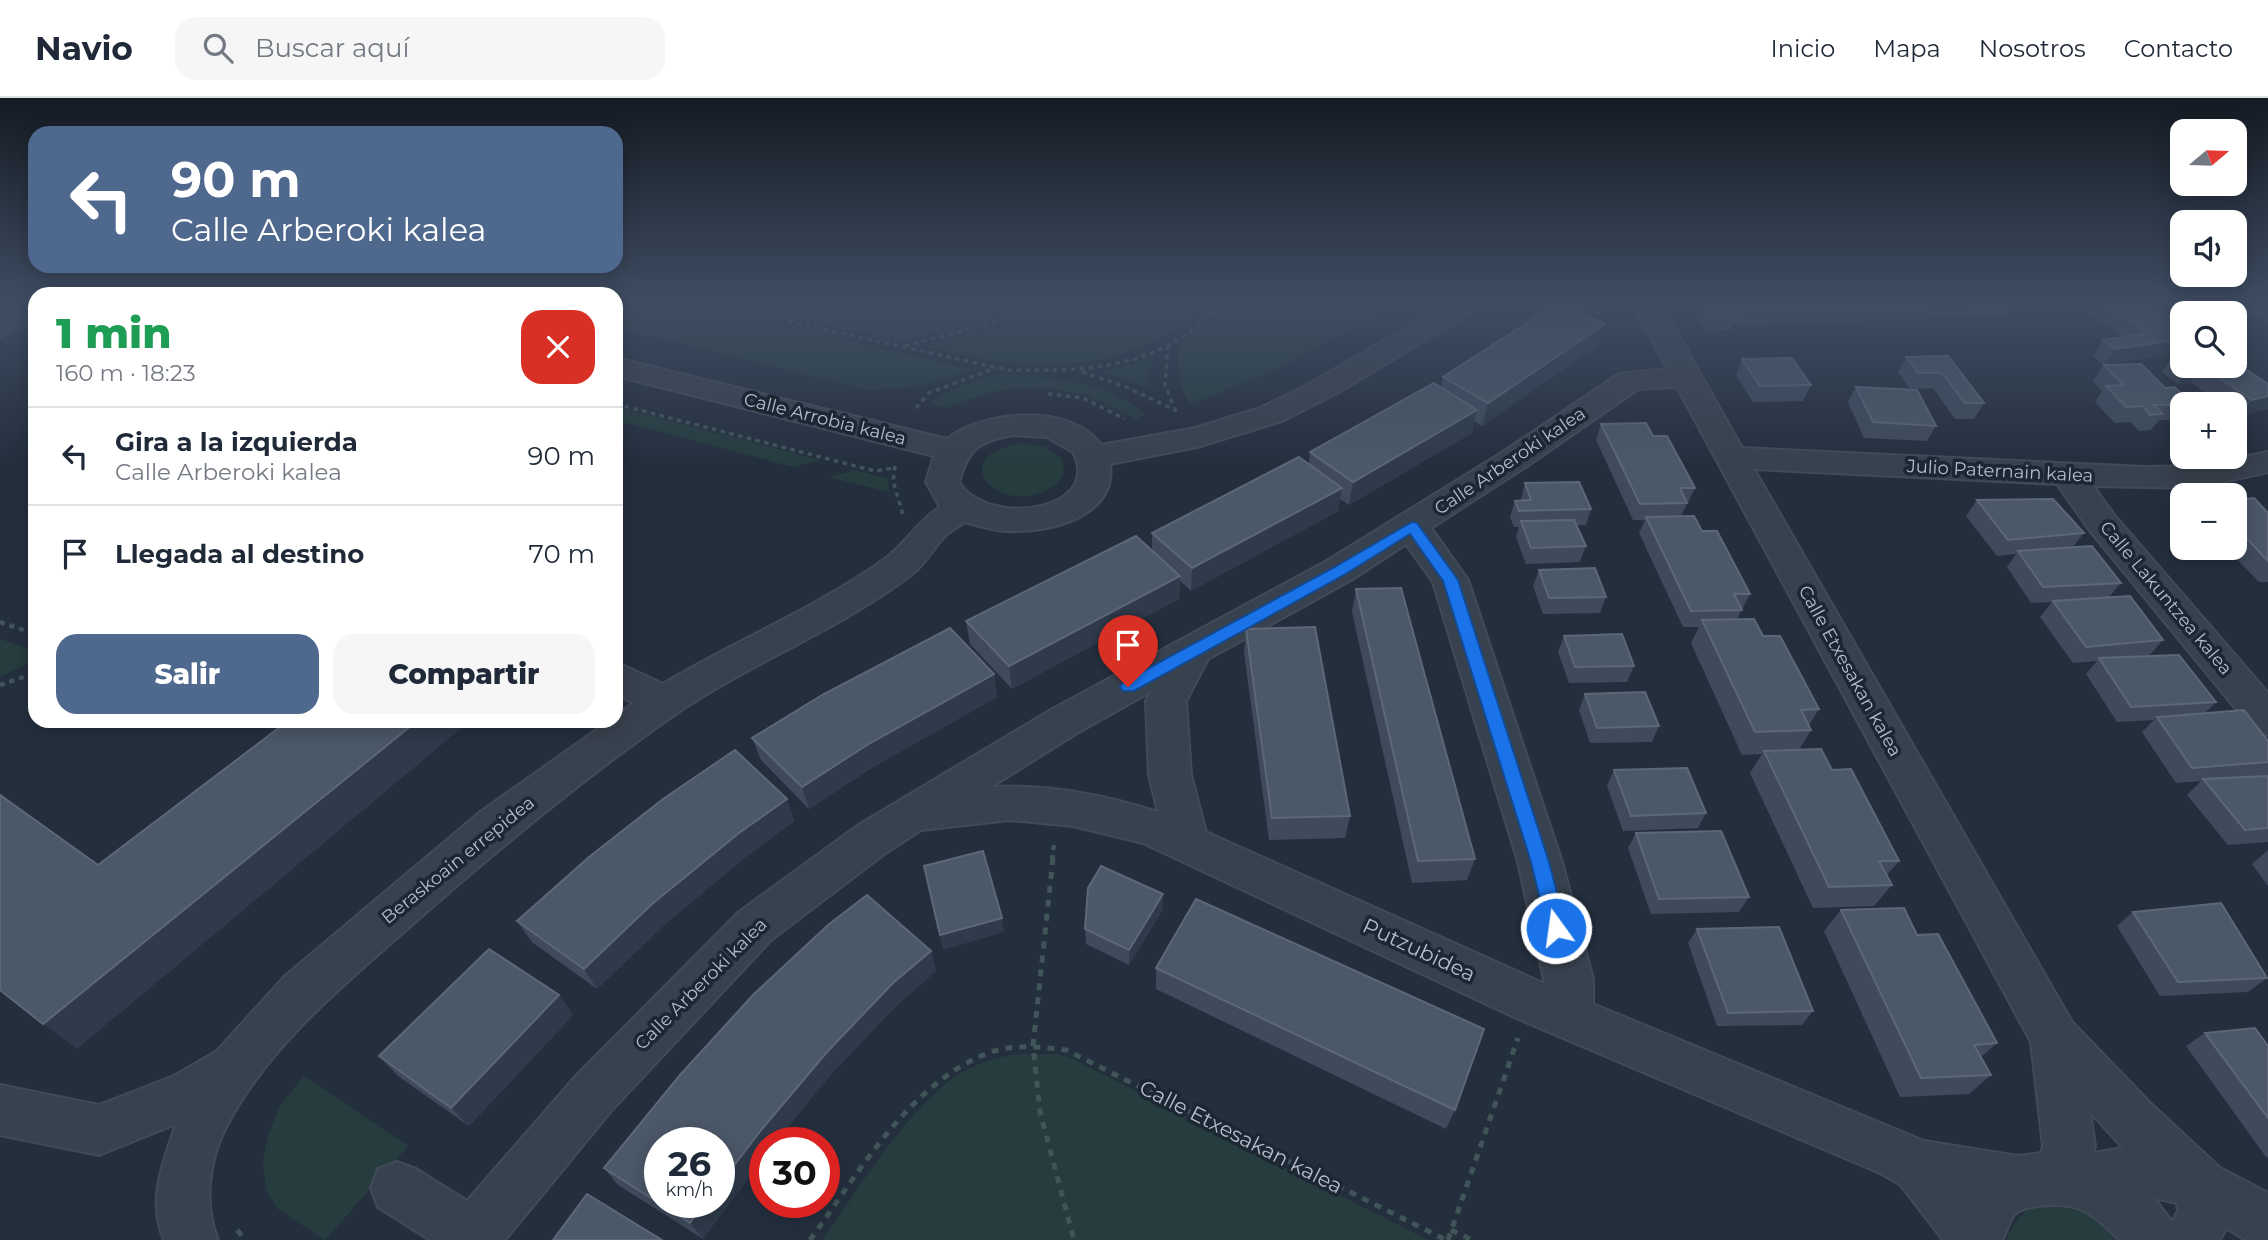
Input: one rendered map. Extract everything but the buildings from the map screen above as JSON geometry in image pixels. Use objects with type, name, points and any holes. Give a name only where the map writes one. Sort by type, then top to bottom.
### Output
[{"type":"street","points":[[1092,456],[1132,452],[1200,437],[1262,418],[1308,397],[1378,357]]},
{"type":"street","name":"Calle Etxesakan kalea","points":[[1675,357],[2055,1038],[2130,1120],[2202,1187]]},
{"type":"street","name":"Calle Arrobia kalea","points":[[623,369],[953,452]]},
{"type":"street","name":"Calle Arberoki kalea","points":[[397,1188],[473,1236],[593,1094],[755,926],[872,839],[1063,722],[1338,571],[1412,526],[1630,380],[1686,377]]},
{"type":"street","points":[[1028,425],[1067,434],[1078,440],[1092,456],[1095,474],[1087,492],[1069,508],[1042,519],[1013,522],[983,517],[962,508],[947,491],[943,477],[953,452],[962,443],[985,431],[1028,425]]},
{"type":"street","name":"Julio Paternain kalea","points":[[1731,458],[2067,475],[2197,477],[2258,471]]},
{"type":"street","name":"Calle Lakuntzea kalea","points":[[2067,475],[2103,524],[2268,720]]},
{"type":"street","name":"Beraskoain errepidea","points":[[191,1240],[184,1224],[183,1180],[204,1116],[236,1065],[301,992],[494,826],[664,702],[717,670],[823,614],[901,565],[935,526],[962,508]]},
{"type":"street","points":[[1412,526],[1450,580],[1540,862],[1569,979],[1550,1009]]},
{"type":"street","points":[[1187,844],[1170,775],[1166,701],[1194,651]]},
{"type":"street","points":[[623,680],[664,702]]},
{"type":"street","name":"Putzubidea","points":[[906,817],[990,804],[1057,806],[1106,813],[1155,829],[1550,1009],[1898,1155],[1917,1166],[1974,1238]]},
{"type":"street","name":"Calle Etxesakan kalea","points":[[2054,1180],[2069,1146],[2055,1038]]},
{"type":"street","points":[[0,1110],[99,1130],[190,1094],[236,1065]]},
{"type":"street","name":"Putzubidea","points":[[1917,1166],[2054,1180],[2156,1172],[2202,1187],[2268,1223]]},
{"type":"street","points":[[1974,1238],[1996,1196],[2054,1180],[2117,1201],[2141,1223],[2153,1240]]},
{"type":"street","points":[[2192,1240],[2205,1214],[2202,1187]]},
{"type":"path","points":[[954,357],[996,367],[1057,372],[1134,357]]},
{"type":"path","points":[[1167,357],[1165,385],[1174,409]]},
{"type":"path","points":[[916,408],[929,393],[996,367]]},
{"type":"path","points":[[1078,370],[1174,409],[1181,415]]},
{"type":"path","name":"Calle Arrobia kalea","points":[[623,406],[875,471],[893,468]]},
{"type":"path","points":[[900,459],[893,468],[893,481],[904,513],[901,530],[889,546],[901,565]]},
{"type":"path","points":[[0,621],[28,631]]},
{"type":"path","points":[[0,685],[28,675]]},
{"type":"path","points":[[1056,830],[1033,1046],[1040,1112],[1074,1240]]},
{"type":"path","name":"Calle Etxesakan kalea","points":[[810,1240],[895,1126],[939,1081],[968,1061],[993,1052],[1033,1046],[1066,1050],[1447,1240],[1550,1009]]},
{"type":"path","points":[[1451,1230],[1472,1240]]},
{"type":"green space","points":[[736,357],[919,357],[972,370],[922,386],[870,390]]},
{"type":"green space","points":[[975,357],[1107,357],[1062,364]]},
{"type":"green space","points":[[1177,357],[1298,357],[1272,371],[1191,404],[1184,392]]},
{"type":"green space","points":[[1154,358],[1148,372],[1147,387],[1102,372]]},
{"type":"green space","points":[[1003,373],[1095,387],[1129,402],[1145,414],[1140,419],[1135,419],[1089,396],[1054,389],[1020,388],[991,392],[946,408],[928,403],[967,383]]},
{"type":"green space","points":[[623,409],[820,460],[793,467],[623,422]]},
{"type":"green space","points":[[1021,443],[1046,447],[1062,459],[1063,475],[1056,484],[1033,495],[1014,496],[987,483],[982,472],[985,460],[997,450]]},
{"type":"green space","points":[[856,470],[888,479],[889,492],[828,477]]},
{"type":"green space","points":[[0,639],[28,649],[28,663],[0,677]]},
{"type":"green space","points":[[1017,1054],[1057,1054],[1073,1059],[1428,1240],[822,1240],[882,1155],[915,1114],[952,1079],[991,1060]]},
{"type":"green space","points":[[304,1076],[408,1146],[325,1240],[278,1209],[266,1190],[263,1162],[267,1139],[279,1107]]},
{"type":"green space","points":[[2064,1196],[2131,1240],[2005,1240],[2028,1209]]},
{"type":"route","points":[[1128,687],[1338,571],[1412,526],[1450,580],[1540,862],[1556,928]]}]
